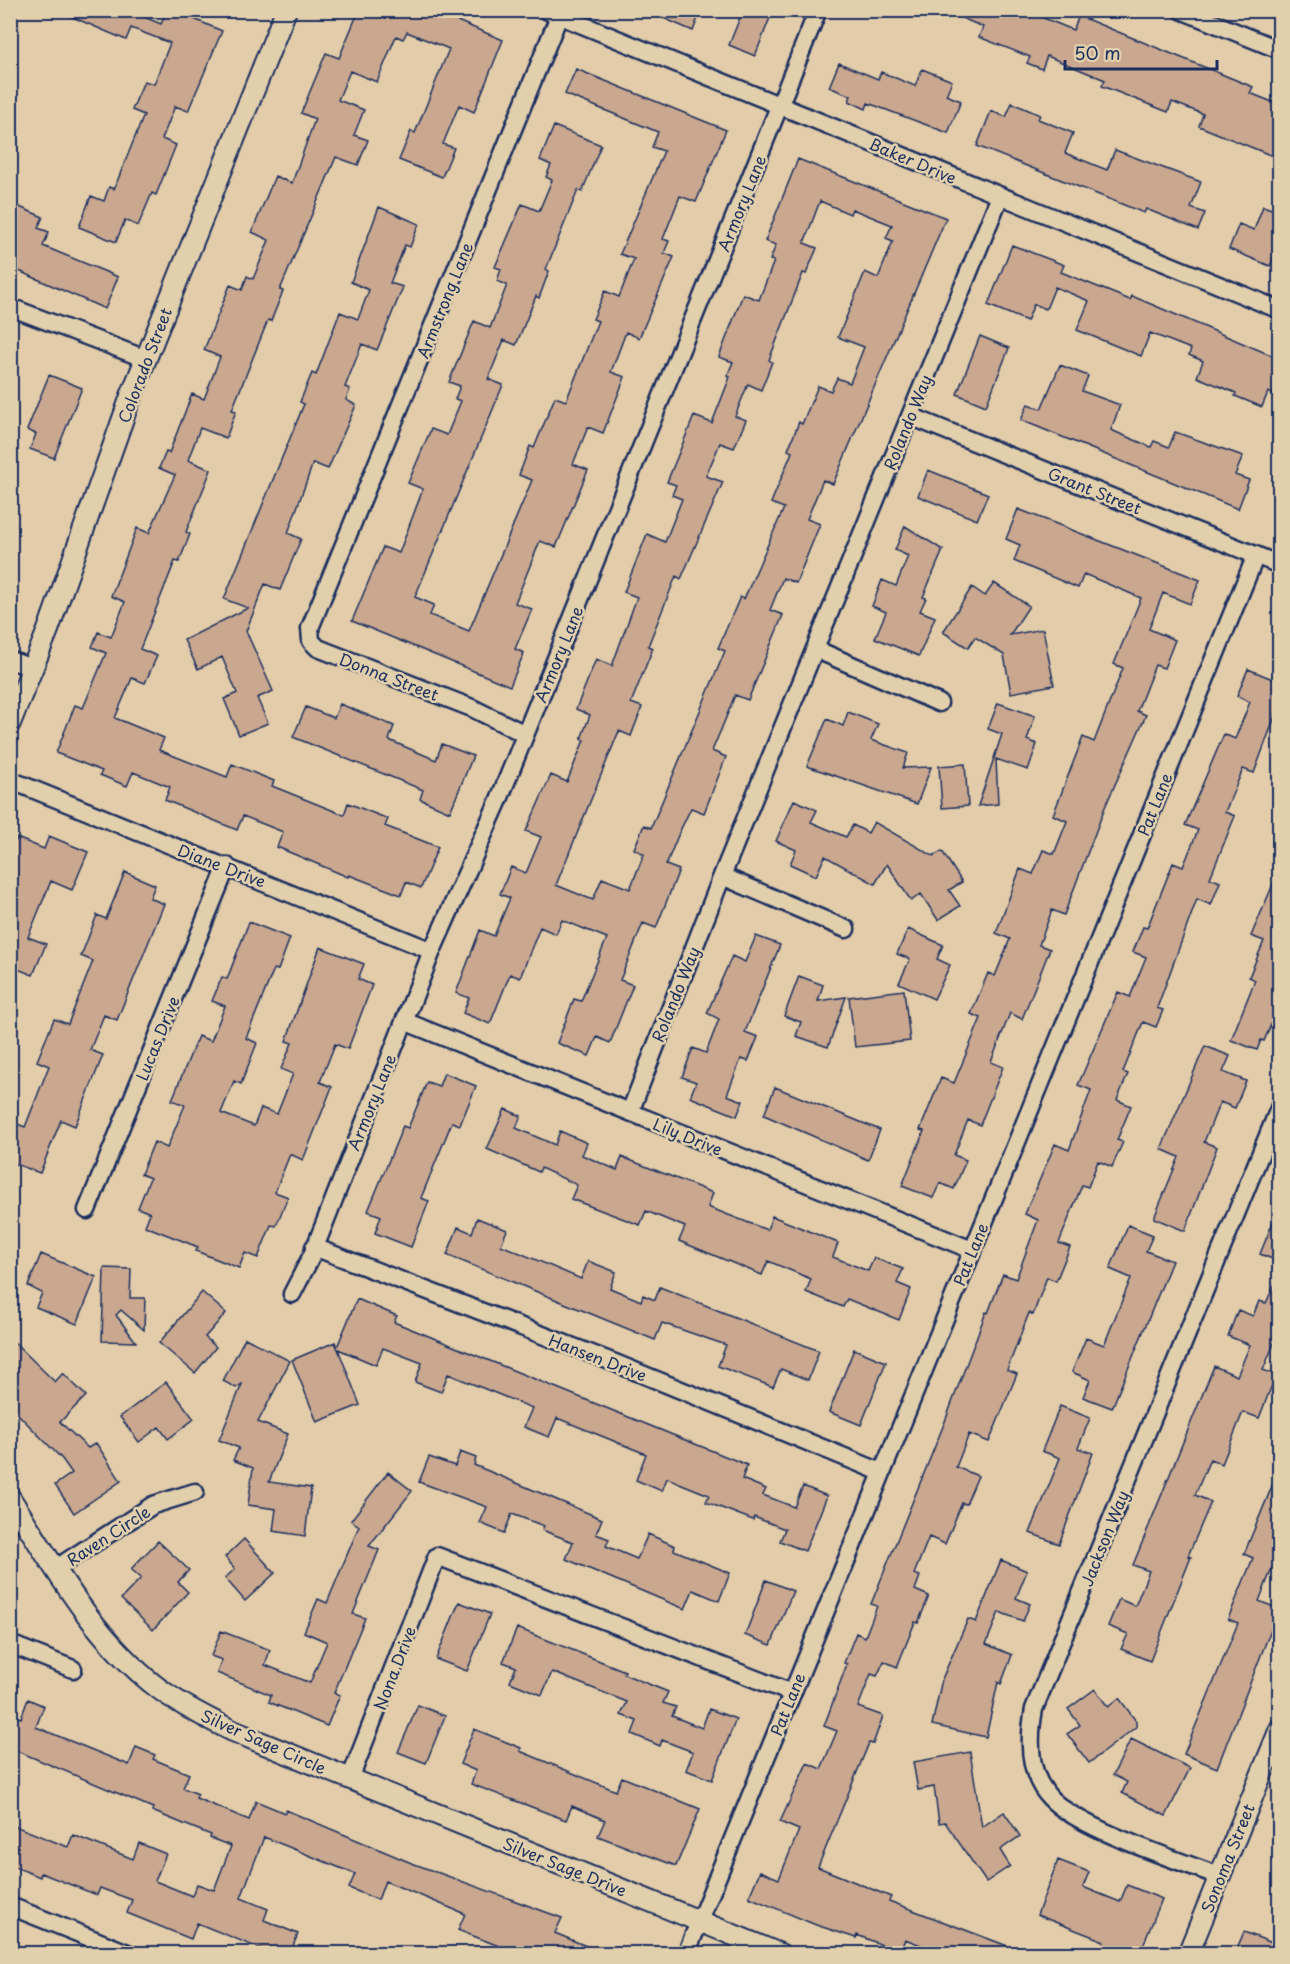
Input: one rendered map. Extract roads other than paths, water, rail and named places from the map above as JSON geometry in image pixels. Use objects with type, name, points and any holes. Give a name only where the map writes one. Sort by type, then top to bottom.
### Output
[{"type":"street","name":"Colorado Street","points":[[10,723],[146,359],[286,10]]},
{"type":"street","name":"Armory Lane","points":[[292,1294],[314,1247],[432,951],[525,734],[818,10]]},
{"type":"street","points":[[1181,10],[1280,50]]},
{"type":"street","name":"Baker Drive","points":[[553,13],[1280,310]]},
{"type":"street","name":"Armstrong Lane","points":[[329,584],[553,13]]},
{"type":"street","name":"Rolando Way","points":[[630,1112],[722,876],[1000,196]]},
{"type":"street","points":[[10,307],[146,359]]},
{"type":"street","name":"Grant Street","points":[[910,416],[1280,565]]},
{"type":"street","name":"Pat Lane","points":[[686,1953],[1256,555]]},
{"type":"street","name":"Donna Street","points":[[329,584],[310,628],[311,641],[318,648],[472,708],[525,734]]},
{"type":"street","points":[[815,649],[939,703]]},
{"type":"street","points":[[10,660],[32,668]]},
{"type":"street","name":"Diane Drive","points":[[10,780],[432,951]]},
{"type":"street","name":"Lucas Drive","points":[[87,1210],[227,866]]},
{"type":"street","points":[[722,876],[846,928]]},
{"type":"street","name":"Lily Drive","points":[[404,1021],[972,1251]]},
{"type":"street","name":"Jackson Way","points":[[1220,1876],[1068,1815],[1045,1793],[1033,1763],[1030,1729],[1034,1709],[1280,1106]]},
{"type":"street","name":"Hansen Drive","points":[[314,1247],[615,1363],[881,1472]]},
{"type":"street","name":"Raven Circle","points":[[55,1569],[153,1505],[195,1492]]},
{"type":"street","name":"Silver Sage Circle","points":[[10,1498],[82,1610],[134,1668],[178,1701],[233,1731],[351,1779]]},
{"type":"street","name":"Nona Drive","points":[[351,1779],[437,1556],[792,1693]]},
{"type":"street","points":[[10,1644],[73,1669]]},
{"type":"street","name":"Sonoma Street","points":[[1188,1953],[1280,1729]]},
{"type":"street","name":"Silver Sage Drive","points":[[351,1779],[780,1953]]},
{"type":"street","points":[[10,1906],[130,1953]]}]
